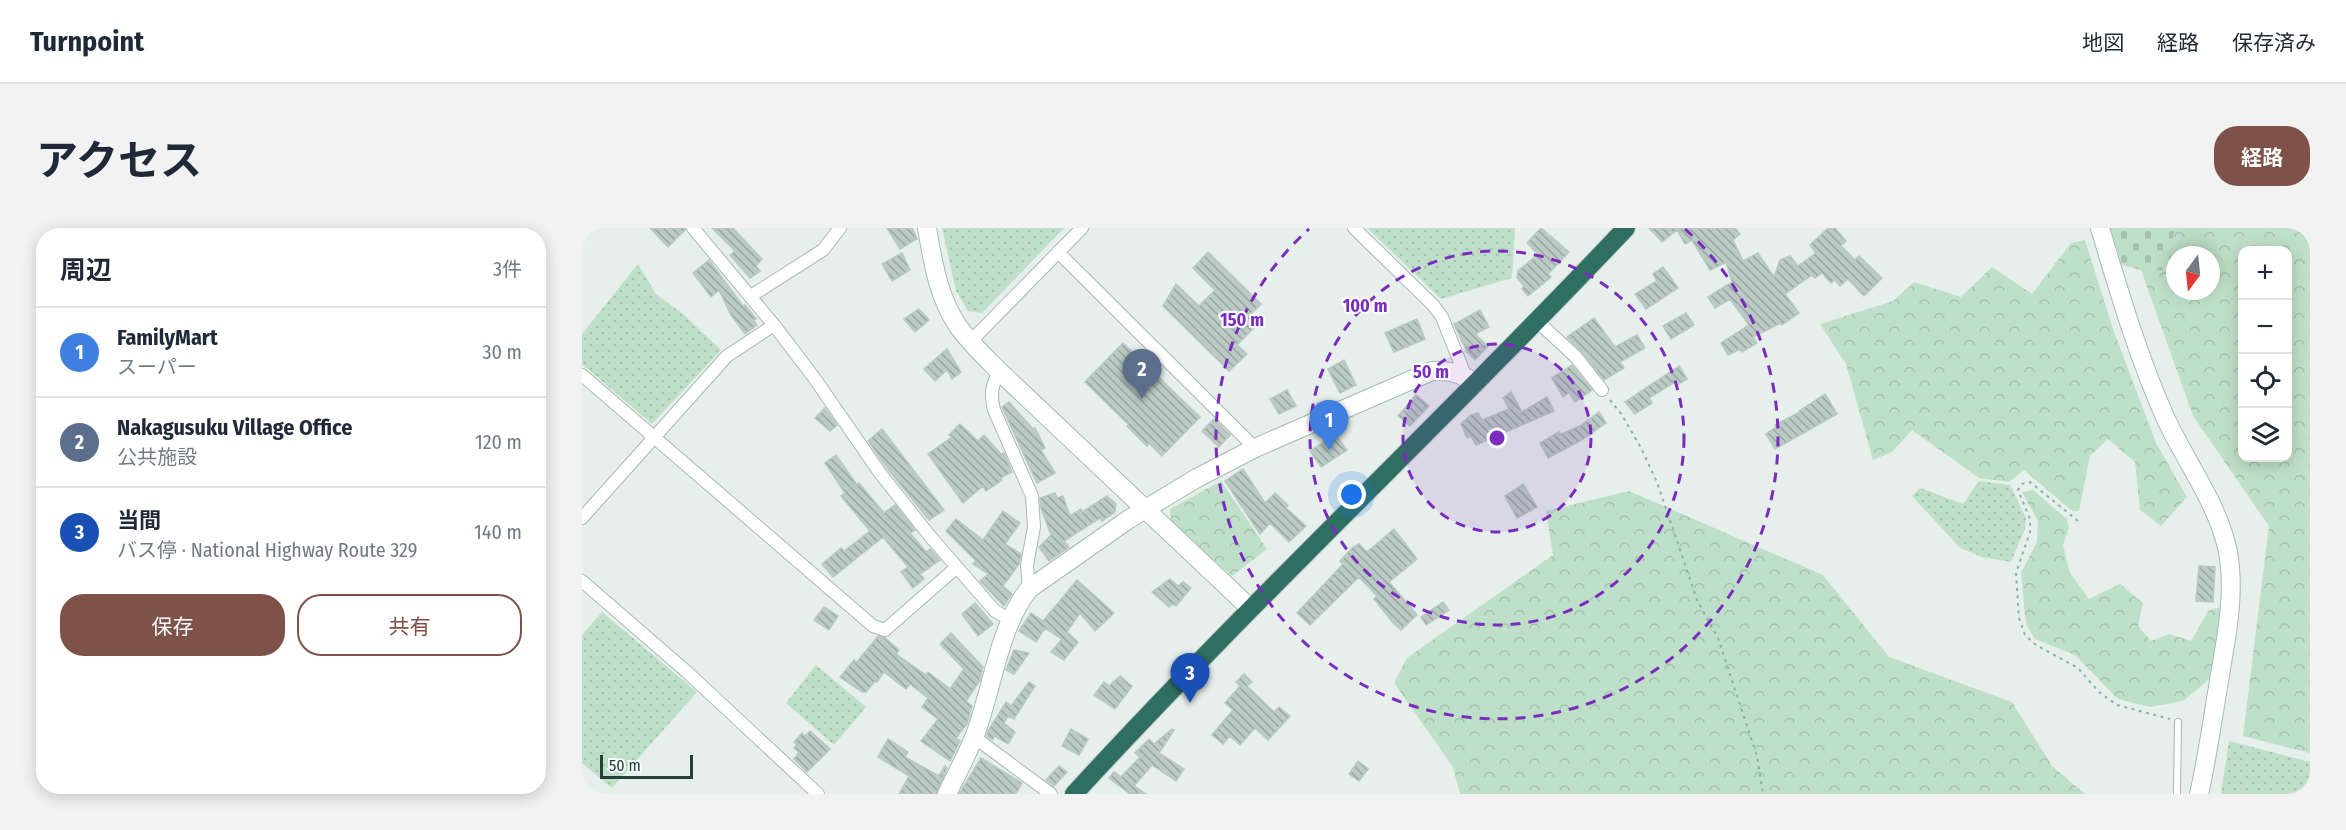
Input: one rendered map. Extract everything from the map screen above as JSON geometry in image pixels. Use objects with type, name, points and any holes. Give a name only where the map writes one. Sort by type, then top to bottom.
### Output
[{"type":"highway","points":[[1074,794],[1470,380],[1537,321],[1626,228]]},
{"type":"street","points":[[693,228],[774,325],[815,379],[880,473],[995,611],[1011,620]]},
{"type":"street","points":[[751,296],[823,250],[840,228]]},
{"type":"street","points":[[927,228],[937,281],[950,312],[970,341],[1251,609]]},
{"type":"street","points":[[970,341],[1082,228]]},
{"type":"street","points":[[1354,228],[1433,305],[1442,317],[1470,380]]},
{"type":"street","points":[[2100,228],[2139,353],[2166,419],[2220,525],[2228,553],[2231,593],[2226,637],[2199,794]]},
{"type":"street","points":[[1058,252],[1256,448]]},
{"type":"street","points":[[1537,321],[1576,357],[1602,390]]},
{"type":"street","points":[[582,518],[727,356],[774,325]]},
{"type":"street","points":[[947,794],[974,736],[1011,620],[1029,589],[1197,477],[1256,448],[1432,371],[1445,370],[1470,380]]},
{"type":"street","points":[[999,371],[991,397],[994,410],[1032,496],[1034,527],[1027,565],[1029,589]]},
{"type":"street","points":[[582,375],[873,626],[885,630],[957,567]]},
{"type":"street","points":[[582,581],[687,672],[818,794]]},
{"type":"street","points":[[974,736],[1050,794]]},
{"type":"lane","points":[[2177,794],[2178,722]]},
{"type":"path","points":[[1602,390],[1622,415],[1657,482],[1697,600],[1718,638],[1757,756],[1763,794]]},
{"type":"path","points":[[2078,521],[2030,482],[2022,484],[2018,490],[2030,519],[2030,532],[2016,573],[2019,618],[2025,635],[2036,645],[2078,668],[2099,693],[2117,705],[2178,722]]},
{"type":"green space","points":[[942,228],[1064,228],[982,313],[968,311],[956,291]]},
{"type":"green space","points":[[1367,228],[1515,228],[1512,278],[1441,299]]},
{"type":"green space","points":[[2110,228],[2176,228],[2173,237],[2177,246],[2166,246],[2166,270],[2141,270],[2122,265]]},
{"type":"green space","points":[[2176,228],[2310,228],[2310,753],[2243,736],[2269,526],[2193,416],[2141,270],[2166,270],[2166,300],[2220,300],[2220,246],[2177,246],[2173,237]]},
{"type":"green space","points":[[2085,240],[2113,329],[2156,443],[2187,497],[2161,526],[2140,510],[2135,462],[2108,439],[2090,456],[2079,511],[2072,511],[2024,470],[2009,482],[1979,478],[1912,430],[1892,452],[1873,460],[1846,364],[1820,324],[1893,301],[1914,282],[1961,297],[1992,267],[2032,294],[2071,243]]},
{"type":"green space","points":[[638,264],[656,294],[683,314],[721,350],[652,424],[582,364],[582,334]]},
{"type":"green space","points":[[1221,481],[1267,549],[1232,576],[1171,522],[1170,509]]},
{"type":"green space","points":[[1979,481],[2010,485],[2026,518],[2025,529],[2011,562],[1982,557],[1960,548],[1912,496],[1920,488],[1963,504]]},
{"type":"green space","points":[[2033,490],[2067,519],[2069,528],[2063,545],[2070,573],[2089,599],[2120,584],[2143,603],[2138,626],[2151,641],[2169,634],[2191,641],[2208,611],[2220,607],[2213,676],[2183,701],[2150,707],[2118,699],[2075,655],[2035,639],[2026,624],[2021,573],[2037,542],[2038,521],[2022,492]]},
{"type":"green space","points":[[1629,491],[1823,575],[1889,657],[2012,702],[2052,766],[2085,794],[1460,794],[1453,767],[1394,683],[1407,658],[1553,555],[1546,511]]},
{"type":"green space","points":[[602,612],[697,692],[612,788],[582,763],[582,635]]},
{"type":"green space","points":[[816,665],[866,707],[834,745],[786,703]]},
{"type":"green space","points":[[2229,741],[2310,762],[2310,794],[2221,794]]},
{"type":"building","points":[[650,228],[685,228],[685,230],[668,247]]},
{"type":"building","points":[[712,228],[733,228],[762,259],[756,266],[760,271],[750,278],[730,255],[735,251]]},
{"type":"building","points":[[887,228],[912,228],[917,239],[900,249]]},
{"type":"building","points":[[1541,228],[1569,252],[1548,274],[1551,277],[1528,296],[1522,289],[1524,286],[1517,278],[1518,271],[1538,254],[1527,243]]},
{"type":"building","points":[[1649,228],[1735,228],[1740,234],[1733,240],[1743,261],[1758,253],[1774,277],[1780,260],[1790,256],[1798,266],[1816,253],[1810,245],[1828,228],[1835,228],[1846,241],[1841,246],[1855,260],[1859,256],[1882,278],[1864,296],[1848,279],[1840,286],[1835,280],[1831,283],[1822,273],[1815,278],[1812,275],[1785,294],[1799,313],[1782,325],[1781,323],[1753,337],[1757,343],[1742,352],[1740,349],[1728,355],[1721,343],[1749,325],[1730,299],[1715,308],[1708,297],[1732,282],[1726,262],[1710,270],[1692,240],[1685,244],[1677,230],[1662,242]]},
{"type":"building","points":[[1208,252],[1261,304],[1250,315],[1258,324],[1237,345],[1247,354],[1229,371],[1163,306],[1176,284],[1199,306],[1215,290],[1193,268]]},
{"type":"building","points":[[902,253],[910,270],[892,281],[882,264]]},
{"type":"building","points":[[709,260],[743,306],[745,305],[756,319],[753,320],[757,325],[745,334],[731,315],[719,290],[711,297],[693,273]]},
{"type":"building","points":[[1663,267],[1678,288],[1646,309],[1635,294],[1657,281],[1653,274]]},
{"type":"building","points":[[919,309],[929,320],[915,332],[904,319]]},
{"type":"building","points":[[1480,310],[1489,327],[1475,334],[1488,346],[1475,360],[1467,352],[1454,324]]},
{"type":"building","points":[[1686,313],[1694,325],[1671,339],[1663,326]]},
{"type":"building","points":[[1594,318],[1615,347],[1637,335],[1645,348],[1620,362],[1624,368],[1604,380],[1567,337]]},
{"type":"building","points":[[1417,319],[1425,339],[1394,352],[1385,333]]},
{"type":"building","points":[[1123,343],[1200,417],[1162,456],[1149,443],[1147,446],[1085,382]]},
{"type":"building","points":[[947,349],[961,372],[952,379],[947,370],[935,381],[924,369]]},
{"type":"building","points":[[1344,360],[1356,385],[1340,393],[1328,369]]},
{"type":"building","points":[[1572,365],[1592,390],[1575,402],[1569,393],[1563,397],[1552,378]]},
{"type":"building","points":[[1679,366],[1687,379],[1677,385],[1675,382],[1649,398],[1652,403],[1635,414],[1625,402]]},
{"type":"building","points":[[1287,390],[1296,406],[1279,414],[1270,399]]},
{"type":"building","points":[[1511,392],[1522,412],[1547,397],[1554,411],[1476,445],[1471,436],[1467,438],[1461,424],[1471,415],[1478,413],[1482,420],[1509,409],[1503,398]]},
{"type":"building","points":[[1825,394],[1837,414],[1775,449],[1766,434],[1776,427],[1775,425],[1800,412]]},
{"type":"building","points":[[1416,395],[1429,406],[1410,426],[1398,416]]},
{"type":"building","points":[[1009,402],[1033,429],[1035,428],[1045,448],[1041,450],[1055,473],[1037,483],[1002,407]]},
{"type":"building","points":[[825,408],[837,425],[830,431],[815,418]]},
{"type":"building","points":[[1599,412],[1606,423],[1583,439],[1548,458],[1540,443],[1559,432],[1561,434],[1580,426]]},
{"type":"building","points":[[1214,419],[1230,435],[1219,447],[1202,431]]},
{"type":"building","points":[[960,424],[978,441],[984,435],[1001,454],[1004,453],[1012,472],[986,491],[983,486],[963,503],[928,454],[952,437],[949,435]]},
{"type":"building","points":[[882,429],[944,510],[929,520],[868,441]]},
{"type":"building","points":[[1335,434],[1347,450],[1321,467],[1310,451]]},
{"type":"building","points":[[836,455],[857,485],[859,483],[884,513],[895,505],[915,530],[910,533],[926,552],[930,549],[940,560],[920,574],[924,579],[913,588],[901,572],[908,567],[883,537],[833,577],[822,564],[841,548],[844,551],[870,531],[841,496],[845,493],[825,463]]},
{"type":"building","points":[[1243,469],[1265,503],[1275,493],[1288,505],[1286,508],[1306,526],[1289,542],[1270,523],[1260,534],[1225,481]]},
{"type":"building","points":[[1523,484],[1537,507],[1517,518],[1505,496]]},
{"type":"building","points":[[1055,493],[1057,498],[1063,496],[1070,516],[1081,509],[1082,512],[1107,496],[1116,504],[1115,512],[1102,521],[1100,518],[1064,541],[1069,547],[1049,561],[1039,547],[1051,535],[1041,508],[1040,498]]},
{"type":"building","points":[[1003,511],[1020,523],[1005,544],[1021,554],[1019,564],[1003,586],[1012,594],[1004,606],[980,581],[988,574],[973,564],[976,561],[946,531],[956,519],[983,540]]},
{"type":"building","points":[[1394,529],[1417,559],[1389,582],[1417,615],[1401,630],[1374,599],[1377,596],[1359,577],[1310,625],[1297,613],[1343,564],[1340,561],[1353,547],[1359,544],[1367,552]]},
{"type":"building","points":[[2199,566],[2215,567],[2213,602],[2196,601]]},
{"type":"building","points":[[1170,579],[1178,586],[1183,582],[1191,588],[1176,606],[1172,604],[1169,607],[1152,592]]},
{"type":"building","points":[[1077,580],[1114,613],[1095,631],[1080,613],[1064,636],[1067,632],[1078,642],[1064,660],[1051,652],[1062,639],[1045,628],[1036,642],[1019,631],[1031,613],[1043,621]]},
{"type":"building","points":[[1443,602],[1449,610],[1426,625],[1421,617]]},
{"type":"building","points":[[975,603],[993,624],[978,636],[962,614]]},
{"type":"building","points":[[824,607],[838,616],[829,630],[814,620]]},
{"type":"building","points":[[951,633],[983,667],[980,680],[966,701],[972,706],[967,724],[956,738],[960,741],[950,761],[921,741],[938,719],[922,707],[928,698],[910,684],[906,689],[884,672],[866,692],[862,692],[840,677],[854,660],[856,663],[878,636],[885,638],[899,650],[896,654],[926,675],[928,672],[950,689],[964,669],[940,644]]},
{"type":"building","points":[[1014,650],[1029,653],[1014,674],[1006,670]]},
{"type":"building","points":[[1244,674],[1252,682],[1247,686],[1274,712],[1279,707],[1290,716],[1268,740],[1255,728],[1240,745],[1230,736],[1223,744],[1212,735],[1233,710],[1225,703],[1240,686],[1236,682]]},
{"type":"building","points":[[1120,676],[1132,686],[1115,709],[1094,695],[1104,682],[1109,686]]},
{"type":"building","points":[[1029,682],[1035,686],[1014,719],[1008,716],[1004,723],[1015,732],[1008,744],[995,736],[992,740],[987,736],[988,731],[1006,702],[1011,706]]},
{"type":"building","points":[[1071,729],[1088,739],[1079,755],[1062,746]]},
{"type":"building","points":[[1172,729],[1174,730],[1159,753],[1184,769],[1176,781],[1152,765],[1134,786],[1146,794],[1130,794],[1109,778],[1114,772],[1121,777],[1140,757],[1135,753],[1149,739],[1154,744]]},
{"type":"building","points":[[810,731],[830,749],[807,772],[794,759],[799,752],[794,748],[797,745],[794,742],[802,733],[805,736]]},
{"type":"building","points":[[888,739],[908,752],[905,757],[939,776],[945,766],[947,768],[936,794],[899,794],[909,776],[878,757]]},
{"type":"building","points":[[981,758],[1022,783],[1016,794],[959,794]]},
{"type":"building","points":[[1358,761],[1368,769],[1359,781],[1349,774]]},
{"type":"building","points":[[1059,766],[1067,772],[1054,786],[1046,780]]},
{"type":"place","name":"Nakagusuku Village Office","points":[[1142,399]]},
{"type":"place","name":"FamilyMart","points":[[1329,450]]},
{"type":"place","name":"当間","points":[[1190,703]]}]
